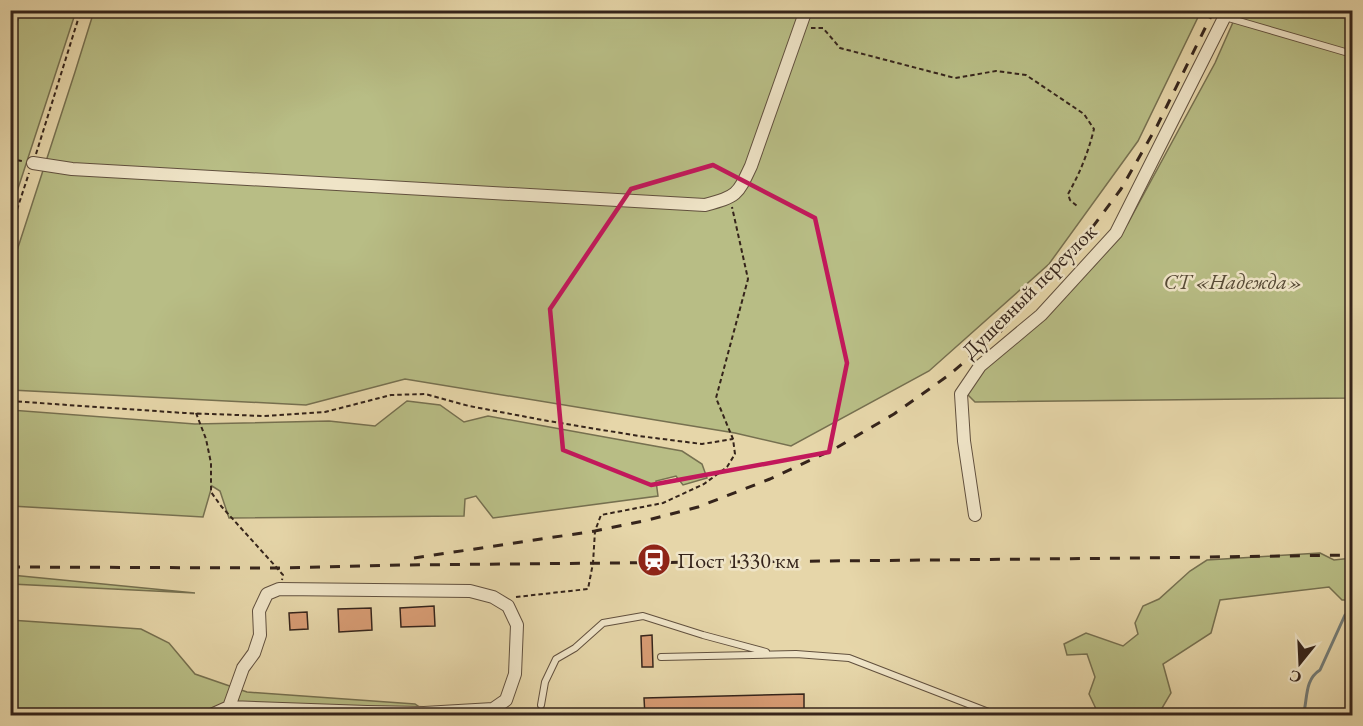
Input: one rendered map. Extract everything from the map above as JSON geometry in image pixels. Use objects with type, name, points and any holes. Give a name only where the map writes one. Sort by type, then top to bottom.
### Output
[{"type":"street","points":[[33,163],[72,169],[705,206],[730,198],[741,188],[751,166],[806,10]]},
{"type":"street","name":"Душевный переулок","points":[[975,515],[964,441],[961,394],[980,366],[1041,315],[1116,233],[1226,14]]},
{"type":"street","points":[[209,716],[229,707],[424,713],[493,709],[506,700],[515,674],[517,625],[508,606],[493,597],[470,591],[279,588],[267,594],[259,611],[260,635],[254,653],[243,668],[229,707]]},
{"type":"lane","points":[[1226,14],[1353,54]]},
{"type":"lane","points":[[541,705],[545,682],[556,659],[575,648],[603,623],[644,616],[776,655]]},
{"type":"lane","points":[[660,657],[796,654],[849,658],[999,716]]},
{"type":"path","points":[[10,231],[81,10]]},
{"type":"path","points":[[800,28],[823,28],[840,48],[955,78],[996,71],[1026,75],[1084,114],[1094,129],[1088,153],[1068,194],[1070,200],[1077,206]]},
{"type":"path","points":[[508,606],[514,597],[588,589],[593,564],[595,531],[601,515],[663,503],[704,484],[727,467],[735,454],[733,439],[716,398],[748,279],[730,198]]},
{"type":"path","points":[[10,401],[264,416],[325,412],[391,395],[425,394],[469,406],[639,436],[702,444],[733,439]]},
{"type":"path","points":[[196,413],[206,439],[211,463],[211,492],[283,575],[279,588]]},
{"type":"highlighted area","points":[[713,165],[815,218],[847,363],[829,452],[651,485],[563,450],[550,309],[631,189]]},
{"type":"green space","points":[[21,11],[76,11],[11,210],[11,40]]},
{"type":"green space","points":[[94,11],[1201,11],[1138,141],[1049,264],[929,371],[791,446],[735,433],[405,379],[306,405],[11,390],[11,269]]},
{"type":"green space","name":"СТ «Надежда»","points":[[1238,11],[1352,11],[1352,398],[975,402],[963,390],[1094,266],[1128,223],[1215,63]]},
{"type":"green space","points":[[407,401],[440,405],[464,422],[488,416],[682,451],[702,464],[707,478],[683,485],[676,476],[656,481],[658,496],[493,518],[476,496],[465,499],[464,516],[229,518],[220,491],[212,486],[203,517],[11,506],[11,410],[195,424],[329,421],[375,426]]},
{"type":"green space","points":[[1320,553],[1334,560],[1352,558],[1352,600],[1342,600],[1329,587],[1220,600],[1211,633],[1163,664],[1171,693],[1158,715],[1096,715],[1097,711],[1089,694],[1095,677],[1087,654],[1067,655],[1064,644],[1086,633],[1123,646],[1138,634],[1135,623],[1143,606],[1159,599],[1190,571],[1207,560]]},
{"type":"green space","points":[[11,575],[195,593],[11,584]]},
{"type":"green space","points":[[10,620],[141,629],[169,643],[195,674],[247,692],[415,704],[431,715],[11,715]]},
{"type":"building","points":[[434,606],[435,626],[401,627],[400,608]]},
{"type":"building","points":[[371,608],[372,630],[339,632],[338,609]]},
{"type":"building","points":[[307,612],[308,629],[290,630],[289,613]]},
{"type":"building","points":[[652,635],[653,667],[642,667],[641,636]]},
{"type":"building","points":[[804,694],[804,716],[645,716],[644,698]]},
{"type":"waterway","points":[[1303,716],[1311,679],[1320,670],[1345,615]]},
{"type":"railway","points":[[414,558],[595,531],[698,507],[770,479],[836,448],[894,414],[949,375],[1001,331],[1071,256],[1121,189],[1157,126],[1214,10]]},
{"type":"railway","points":[[10,567],[277,568],[1352,555]]},
{"type":"place","name":"Пост 1330 км","points":[[654,560]]}]
